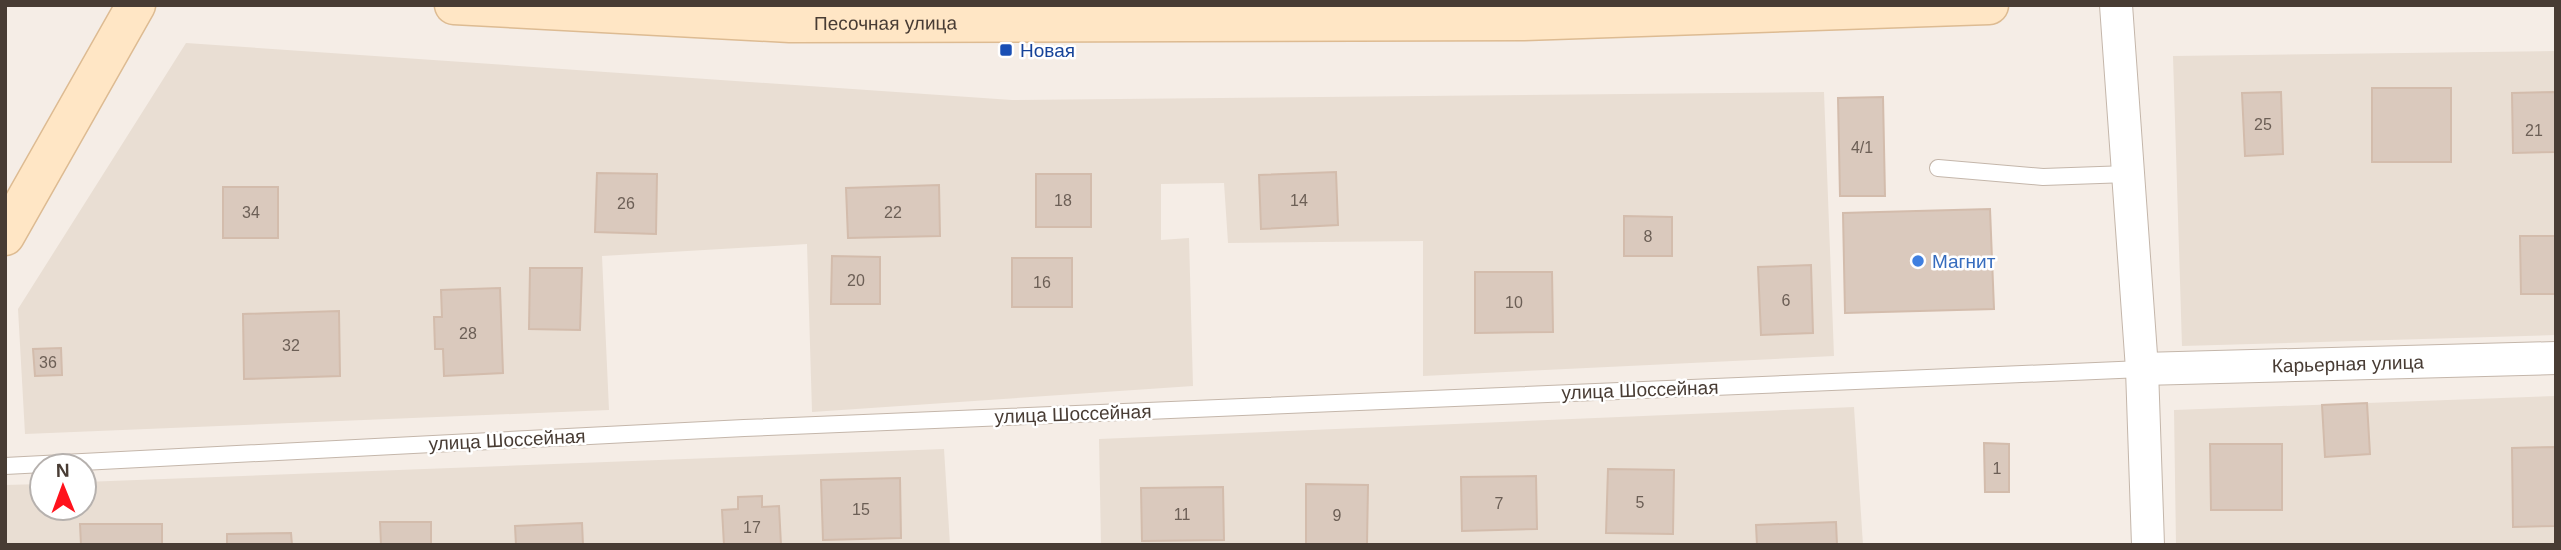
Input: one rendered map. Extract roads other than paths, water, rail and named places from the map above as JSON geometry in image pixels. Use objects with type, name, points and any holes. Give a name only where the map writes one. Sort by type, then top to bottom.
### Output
[{"type":"street","points":[[5,236],[136,5]]},
{"type":"street","name":"Песочная улица","points":[[454,5],[790,23],[1989,5]]},
{"type":"street","points":[[2116,5],[2142,369],[2148,545]]},
{"type":"street","name":"Карьерная улица","points":[[2142,369],[2556,358]]},
{"type":"lane","points":[[1938,168],[2043,177],[2128,174]]},
{"type":"lane","name":"улица Шоссейная","points":[[5,466],[744,428],[2142,369]]},
{"type":"place","name":"Новая","points":[[1006,50]]},
{"type":"place","name":"Магнит","points":[[1918,261]]}]
